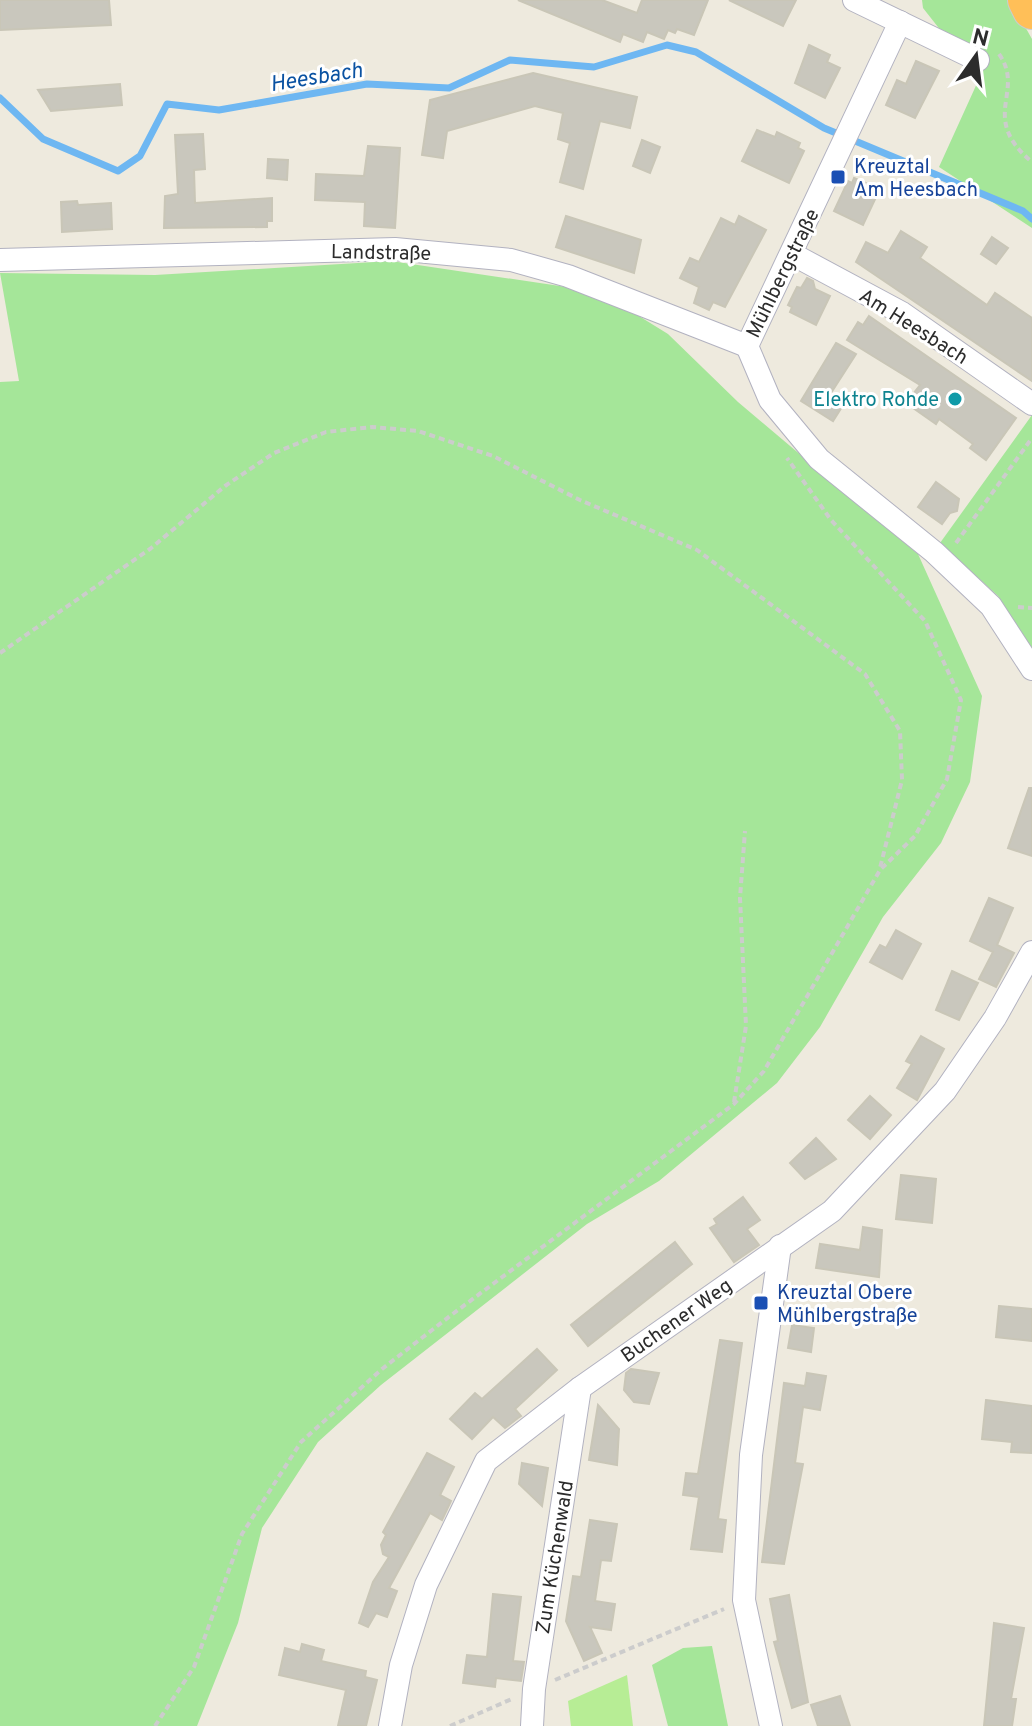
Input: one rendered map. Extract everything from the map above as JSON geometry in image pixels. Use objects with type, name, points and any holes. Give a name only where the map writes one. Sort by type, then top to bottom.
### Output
[{"type":"highway","points":[[1027,0],[1032,10]]},
{"type":"street","points":[[854,0],[978,60]]},
{"type":"street","name":"Mühlbergstraße","points":[[900,22],[747,346],[770,400],[819,459],[944,561],[991,606],[1032,669]]},
{"type":"street","name":"Landstraße","points":[[0,260],[395,249],[511,260],[568,276],[747,346]]},
{"type":"street","name":"Am Heesbach","points":[[792,254],[902,313],[1032,404]]},
{"type":"street","name":"Buchener Weg","points":[[390,1726],[401,1665],[426,1585],[486,1461],[580,1388],[832,1211],[945,1091],[995,1018],[1032,952]]},
{"type":"street","points":[[771,1726],[744,1600],[751,1455],[780,1246]]},
{"type":"street","name":"Zum Küchenwald","points":[[532,1726],[534,1689],[580,1388]]},
{"type":"path","points":[[1003,124],[1014,147],[1032,162]]},
{"type":"path","points":[[0,653],[150,549],[225,486],[274,453],[326,432],[372,427],[418,431],[493,456],[580,500],[697,550],[865,674],[900,731],[902,780],[880,870]]},
{"type":"path","points":[[944,561],[1032,438]]},
{"type":"path","points":[[155,1726],[194,1667],[242,1534],[301,1442],[382,1369],[438,1325],[734,1104],[764,1071],[880,870],[915,836],[947,779],[961,700],[925,621],[831,520],[780,448]]},
{"type":"path","points":[[734,1104],[746,1026],[739,883],[745,831]]},
{"type":"path","points":[[450,1726],[744,1600]]},
{"type":"green space","points":[[922,0],[1010,0],[1032,39],[1032,228],[939,167],[979,79],[923,8]]},
{"type":"green space","points":[[391,261],[600,292],[668,334],[738,402],[918,554],[982,696],[970,782],[941,843],[883,917],[820,1027],[777,1083],[659,1181],[587,1224],[381,1385],[318,1442],[262,1528],[238,1623],[197,1726],[0,1726],[0,382],[19,381],[0,273],[155,275]]},
{"type":"green space","points":[[1032,415],[1032,650],[998,596],[940,543]]},
{"type":"green space","points":[[712,1646],[728,1726],[668,1726],[652,1665],[683,1648]]},
{"type":"green space","points":[[627,1675],[633,1726],[571,1726],[568,1701]]},
{"type":"building","points":[[0,0],[109,0],[111,25],[0,30]]},
{"type":"building","points":[[518,0],[602,0],[637,13],[642,0],[708,0],[694,35],[677,29],[675,33],[668,30],[664,39],[647,32],[643,42],[623,34],[620,42]]},
{"type":"building","points":[[729,0],[796,0],[783,26]]},
{"type":"building","points":[[809,45],[830,55],[827,62],[840,68],[825,98],[795,83]]},
{"type":"building","points":[[916,61],[939,71],[915,118],[886,105],[897,80],[906,84]]},
{"type":"building","points":[[533,73],[637,97],[630,128],[600,121],[583,189],[560,182],[570,143],[558,139],[563,113],[535,106],[447,131],[443,158],[422,155],[430,100]]},
{"type":"building","points":[[120,84],[122,105],[51,111],[38,90]]},
{"type":"building","points":[[757,130],[775,137],[777,132],[800,143],[798,148],[804,151],[789,183],[742,161]]},
{"type":"building","points":[[203,134],[205,169],[194,170],[195,203],[272,198],[272,221],[267,221],[267,227],[164,228],[165,196],[178,194],[175,135]]},
{"type":"building","points":[[642,140],[660,147],[650,173],[633,166]]},
{"type":"building","points":[[368,146],[400,148],[395,228],[364,226],[365,202],[315,200],[316,174],[364,176]]},
{"type":"building","points":[[268,159],[288,160],[287,180],[267,178]]},
{"type":"building","points":[[854,178],[875,187],[872,193],[877,195],[863,225],[834,211],[848,181],[852,183]]},
{"type":"building","points":[[77,201],[78,205],[111,203],[112,229],[62,232],[61,202]]},
{"type":"building","points":[[566,216],[641,240],[634,273],[556,247]]},
{"type":"building","points":[[739,216],[766,230],[725,307],[713,302],[709,310],[694,303],[699,287],[680,278],[690,258],[699,262],[721,218],[735,225]]},
{"type":"building","points":[[901,231],[927,247],[920,258],[987,305],[995,293],[1032,318],[1032,381],[856,262],[866,242],[888,253]]},
{"type":"building","points":[[992,237],[1008,248],[996,264],[981,254]]},
{"type":"building","points":[[807,278],[813,281],[815,289],[830,296],[816,325],[790,312],[792,307],[788,305],[797,287],[801,288]]},
{"type":"building","points":[[869,316],[1016,418],[986,460],[970,448],[973,444],[939,419],[936,424],[906,403],[920,385],[847,340],[858,322],[863,325]]},
{"type":"building","points":[[836,343],[856,354],[831,393],[845,402],[833,421],[801,401]]},
{"type":"building","points":[[936,482],[959,499],[957,511],[950,513],[942,524],[918,507]]},
{"type":"building","points":[[1029,788],[1032,788],[1032,856],[1008,848]]},
{"type":"building","points":[[989,898],[1013,908],[997,945],[1014,953],[996,987],[979,979],[993,952],[970,941]]},
{"type":"building","points":[[896,930],[921,944],[902,979],[870,962],[880,945],[886,948]]},
{"type":"building","points":[[952,971],[978,983],[959,1020],[936,1010]]},
{"type":"building","points":[[921,1036],[944,1049],[917,1100],[897,1088],[912,1064],[906,1061]]},
{"type":"building","points":[[870,1096],[891,1115],[870,1139],[848,1120]]},
{"type":"building","points":[[816,1138],[836,1159],[805,1179],[790,1163]]},
{"type":"building","points":[[901,1175],[936,1179],[932,1223],[896,1219]]},
{"type":"building","points":[[743,1197],[760,1220],[747,1229],[759,1245],[734,1262],[710,1228],[717,1224],[714,1219]]},
{"type":"building","points":[[863,1227],[882,1230],[879,1277],[816,1268],[820,1244],[860,1250]]},
{"type":"building","points":[[675,1242],[692,1264],[588,1346],[571,1325]]},
{"type":"building","points":[[999,1306],[1032,1309],[1032,1341],[996,1337]]},
{"type":"building","points":[[792,1325],[814,1328],[811,1352],[788,1348]]},
{"type":"building","points":[[720,1340],[742,1343],[718,1519],[726,1520],[722,1552],[691,1549],[699,1497],[683,1495],[686,1473],[698,1474]]},
{"type":"building","points":[[537,1349],[557,1370],[515,1409],[521,1416],[505,1428],[493,1417],[472,1439],[450,1419],[475,1393],[482,1399]]},
{"type":"building","points":[[631,1369],[659,1373],[649,1404],[634,1402],[624,1390],[626,1373]]},
{"type":"building","points":[[807,1373],[826,1376],[820,1410],[803,1407],[795,1463],[803,1464],[784,1564],[762,1562],[784,1383],[805,1386]]},
{"type":"building","points":[[986,1400],[1032,1406],[1031,1453],[1011,1452],[1012,1442],[982,1439]]},
{"type":"building","points":[[598,1405],[619,1429],[617,1465],[589,1460]]},
{"type":"building","points":[[427,1453],[454,1467],[440,1495],[451,1501],[442,1520],[430,1513],[389,1588],[397,1591],[387,1617],[376,1613],[368,1627],[359,1623],[373,1582],[389,1557],[383,1554],[381,1545],[386,1535],[383,1532]]},
{"type":"building","points":[[522,1463],[548,1468],[542,1506],[519,1484]]},
{"type":"building","points":[[590,1520],[617,1524],[611,1561],[601,1560],[595,1601],[615,1604],[611,1630],[590,1627],[602,1653],[584,1661],[566,1621],[573,1576],[581,1577]]},
{"type":"building","points":[[493,1594],[521,1597],[513,1661],[524,1662],[521,1681],[496,1678],[495,1687],[463,1683],[467,1655],[487,1657]]},
{"type":"building","points":[[789,1595],[808,1702],[792,1708],[774,1642],[778,1641],[770,1599]]},
{"type":"building","points":[[994,1623],[1024,1628],[1011,1699],[1016,1699],[1012,1726],[984,1726]]},
{"type":"building","points":[[302,1644],[324,1650],[321,1661],[366,1671],[365,1677],[377,1680],[366,1726],[338,1726],[346,1690],[279,1675],[285,1648],[300,1652]]},
{"type":"building","points":[[840,1696],[850,1726],[818,1726],[811,1705]]},
{"type":"waterway","name":"Heesbach","points":[[0,98],[43,139],[118,171],[140,156],[167,104],[219,110],[367,84],[449,88],[510,60],[594,67],[667,45],[696,52],[824,128],[1023,211],[1032,219]]},
{"type":"place","name":"Kreuztal Am Heesbach","points":[[838,177]]},
{"type":"place","name":"Elektro Rohde","points":[[955,399]]},
{"type":"place","name":"Kreuztal Obere Mühlbergstraße","points":[[761,1303]]}]
